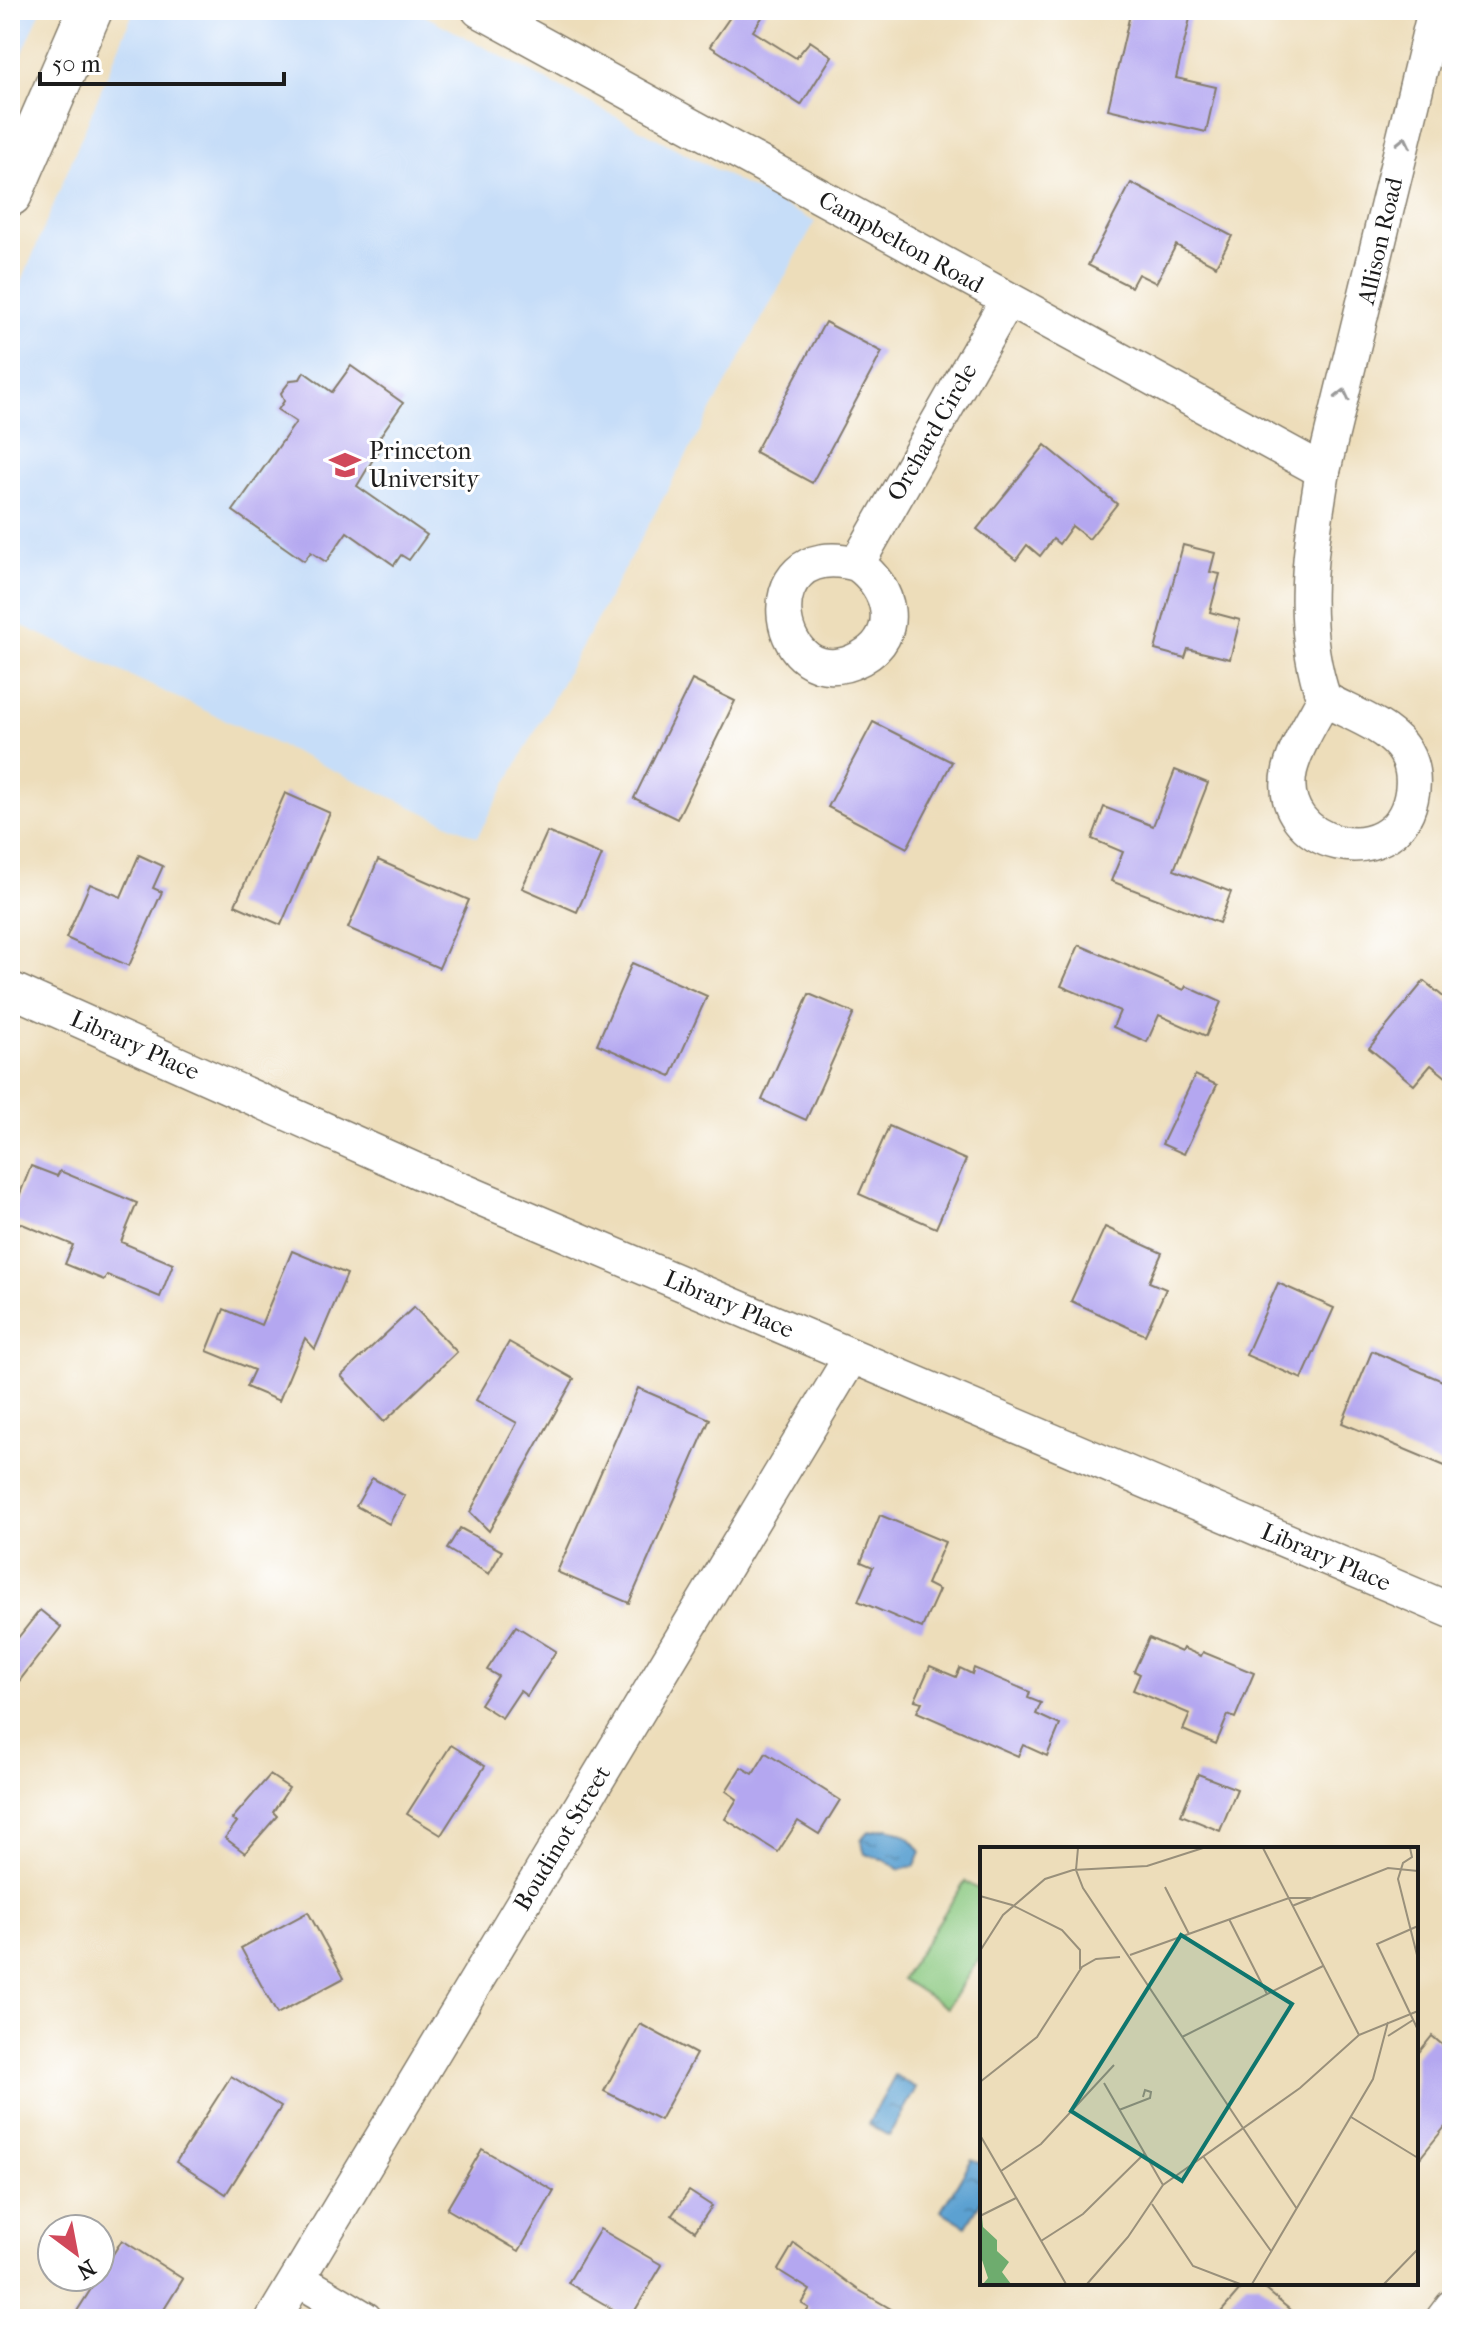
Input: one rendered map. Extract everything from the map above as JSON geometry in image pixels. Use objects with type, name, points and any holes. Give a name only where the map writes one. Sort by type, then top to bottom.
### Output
[{"type":"highway","points":[[10,194],[90,10]]},
{"type":"street","name":"Campbelton Road","points":[[479,10],[512,18],[1007,301],[1323,471]]},
{"type":"street","name":"Allison Road","points":[[1324,699],[1313,669],[1309,592],[1312,535],[1323,471],[1435,10]]},
{"type":"street","name":"Orchard Circle","points":[[857,564],[1007,301]]},
{"type":"street","name":"Library Place","points":[[10,989],[424,1174],[1452,1611]]},
{"type":"street","name":"Boudinot Street","points":[[273,2319],[851,1357]]},
{"type":"street","points":[[298,2279],[365,2319]]},
{"type":"street","points":[[1443,2319],[1452,2307]]},
{"type":"shaded area","points":[[10,10],[41,10],[10,83]]},
{"type":"shaded area","name":"Princeton University","points":[[134,10],[414,10],[815,222],[477,837],[10,620],[10,310]]},
{"type":"green space","points":[[965,1881],[980,1891],[980,1957],[947,2008],[902,1979]]},
{"type":"water","points":[[887,1828],[907,1836],[918,1847],[921,1852],[915,1866],[900,1870],[885,1860],[865,1854],[861,1841],[867,1832]]},
{"type":"water","points":[[895,2076],[916,2088],[889,2136],[868,2124]]},
{"type":"water","points":[[972,2159],[980,2164],[980,2203],[966,2226],[941,2211]]},
{"type":"building","points":[[735,10],[767,10],[753,31],[796,58],[810,41],[832,56],[801,105],[710,46]]},
{"type":"building","points":[[1131,10],[1192,10],[1176,78],[1216,87],[1206,132],[1108,109]]},
{"type":"building","points":[[1131,183],[1232,236],[1216,266],[1176,245],[1156,283],[1138,274],[1131,287],[1088,265]]},
{"type":"building","points":[[825,322],[882,352],[812,483],[755,452]]},
{"type":"building","points":[[351,366],[403,403],[376,442],[381,446],[357,486],[427,535],[409,560],[401,555],[394,565],[347,532],[326,562],[311,552],[304,561],[233,511],[296,422],[278,410],[284,401],[281,393],[291,380],[300,379],[304,372],[332,392]]},
{"type":"building","points":[[1045,445],[1117,504],[1089,539],[1072,526],[1059,544],[1053,539],[1040,556],[1027,545],[1016,560],[977,529]]},
{"type":"building","points":[[1183,545],[1215,553],[1210,572],[1220,574],[1210,612],[1240,620],[1230,659],[1188,649],[1185,658],[1155,650]]},
{"type":"building","points":[[692,680],[735,701],[677,819],[634,798]]},
{"type":"building","points":[[873,722],[952,762],[907,848],[828,807]]},
{"type":"building","points":[[1175,770],[1208,783],[1174,870],[1231,892],[1219,923],[1111,881],[1123,852],[1092,839],[1104,807],[1153,826]]},
{"type":"building","points":[[285,793],[330,813],[281,925],[235,905]]},
{"type":"building","points":[[547,832],[602,855],[577,912],[522,888]]},
{"type":"building","points":[[139,855],[163,866],[153,888],[162,892],[129,966],[66,938],[90,884],[121,897]]},
{"type":"building","points":[[378,860],[469,900],[439,968],[348,928]]},
{"type":"building","points":[[1079,945],[1184,990],[1186,986],[1221,1002],[1206,1036],[1159,1015],[1147,1042],[1113,1027],[1120,1011],[1061,986]]},
{"type":"building","points":[[632,963],[707,996],[671,1076],[597,1044]]},
{"type":"building","points":[[1424,981],[1452,1004],[1452,1082],[1431,1065],[1414,1085],[1369,1048]]},
{"type":"building","points":[[809,994],[854,1013],[806,1120],[762,1100]]},
{"type":"building","points":[[1195,1075],[1217,1085],[1184,1154],[1162,1144]]},
{"type":"building","points":[[889,1126],[966,1160],[936,1228],[859,1194]]},
{"type":"building","points":[[31,1166],[57,1176],[60,1171],[137,1203],[121,1242],[173,1264],[160,1297],[107,1275],[104,1280],[65,1264],[73,1245],[10,1219]]},
{"type":"building","points":[[1105,1227],[1162,1253],[1149,1282],[1166,1289],[1145,1335],[1071,1301]]},
{"type":"building","points":[[292,1251],[347,1274],[315,1349],[305,1338],[279,1401],[246,1387],[254,1370],[207,1351],[224,1309],[261,1325]]},
{"type":"building","points":[[1278,1283],[1334,1308],[1302,1379],[1246,1355]]},
{"type":"building","points":[[414,1307],[457,1352],[384,1422],[341,1376]]},
{"type":"building","points":[[509,1342],[574,1379],[489,1531],[470,1512],[517,1423],[476,1400]]},
{"type":"building","points":[[1372,1351],[1452,1385],[1452,1469],[1342,1423]]},
{"type":"building","points":[[638,1388],[710,1419],[629,1603],[557,1572]]},
{"type":"building","points":[[372,1478],[405,1496],[389,1524],[356,1506]]},
{"type":"building","points":[[880,1515],[945,1542],[927,1584],[939,1590],[922,1628],[858,1601],[873,1567],[861,1562]]},
{"type":"building","points":[[460,1528],[502,1551],[489,1574],[447,1549]]},
{"type":"building","points":[[40,1610],[61,1627],[10,1693],[10,1648]]},
{"type":"building","points":[[516,1626],[556,1651],[527,1696],[520,1691],[502,1718],[480,1704],[498,1676],[487,1670]]},
{"type":"building","points":[[1149,1638],[1181,1652],[1183,1648],[1201,1656],[1203,1652],[1254,1673],[1235,1718],[1228,1715],[1216,1744],[1183,1730],[1190,1714],[1133,1690],[1140,1674],[1134,1671]]},
{"type":"building","points":[[930,1666],[956,1677],[960,1668],[972,1674],[974,1668],[1030,1692],[1028,1698],[1041,1703],[1036,1714],[1060,1725],[1047,1756],[1023,1745],[1018,1756],[917,1712],[922,1702],[915,1700]]},
{"type":"building","points":[[451,1745],[485,1766],[441,1835],[407,1814]]},
{"type":"building","points":[[766,1753],[840,1800],[819,1834],[798,1821],[778,1852],[725,1819],[737,1799],[726,1791],[741,1767],[753,1774]]},
{"type":"building","points":[[1198,1774],[1237,1789],[1220,1831],[1181,1815]]},
{"type":"building","points":[[270,1775],[289,1788],[273,1812],[277,1816],[245,1853],[225,1838],[237,1822],[232,1819]]},
{"type":"building","points":[[308,1912],[344,1978],[277,2014],[241,1948]]},
{"type":"building","points":[[640,2024],[696,2054],[660,2120],[604,2091]]},
{"type":"building","points":[[1432,2036],[1452,2053],[1452,2118],[1418,2160],[1418,2054]]},
{"type":"building","points":[[231,2076],[281,2107],[226,2194],[176,2162]]},
{"type":"building","points":[[482,2149],[554,2191],[519,2251],[447,2209]]},
{"type":"building","points":[[689,2191],[712,2206],[695,2231],[672,2215]]},
{"type":"building","points":[[600,2229],[662,2265],[630,2319],[568,2283]]},
{"type":"building","points":[[122,2240],[183,2279],[158,2319],[72,2319],[88,2293],[116,2293],[116,2249]]},
{"type":"building","points":[[794,2243],[857,2289],[908,2319],[802,2319],[809,2308],[802,2304],[810,2290],[778,2270]]},
{"type":"building","points":[[1244,2285],[1260,2285],[1301,2319],[1215,2319]]},
{"type":"place","name":"Princeton University","points":[[345,465]]}]
